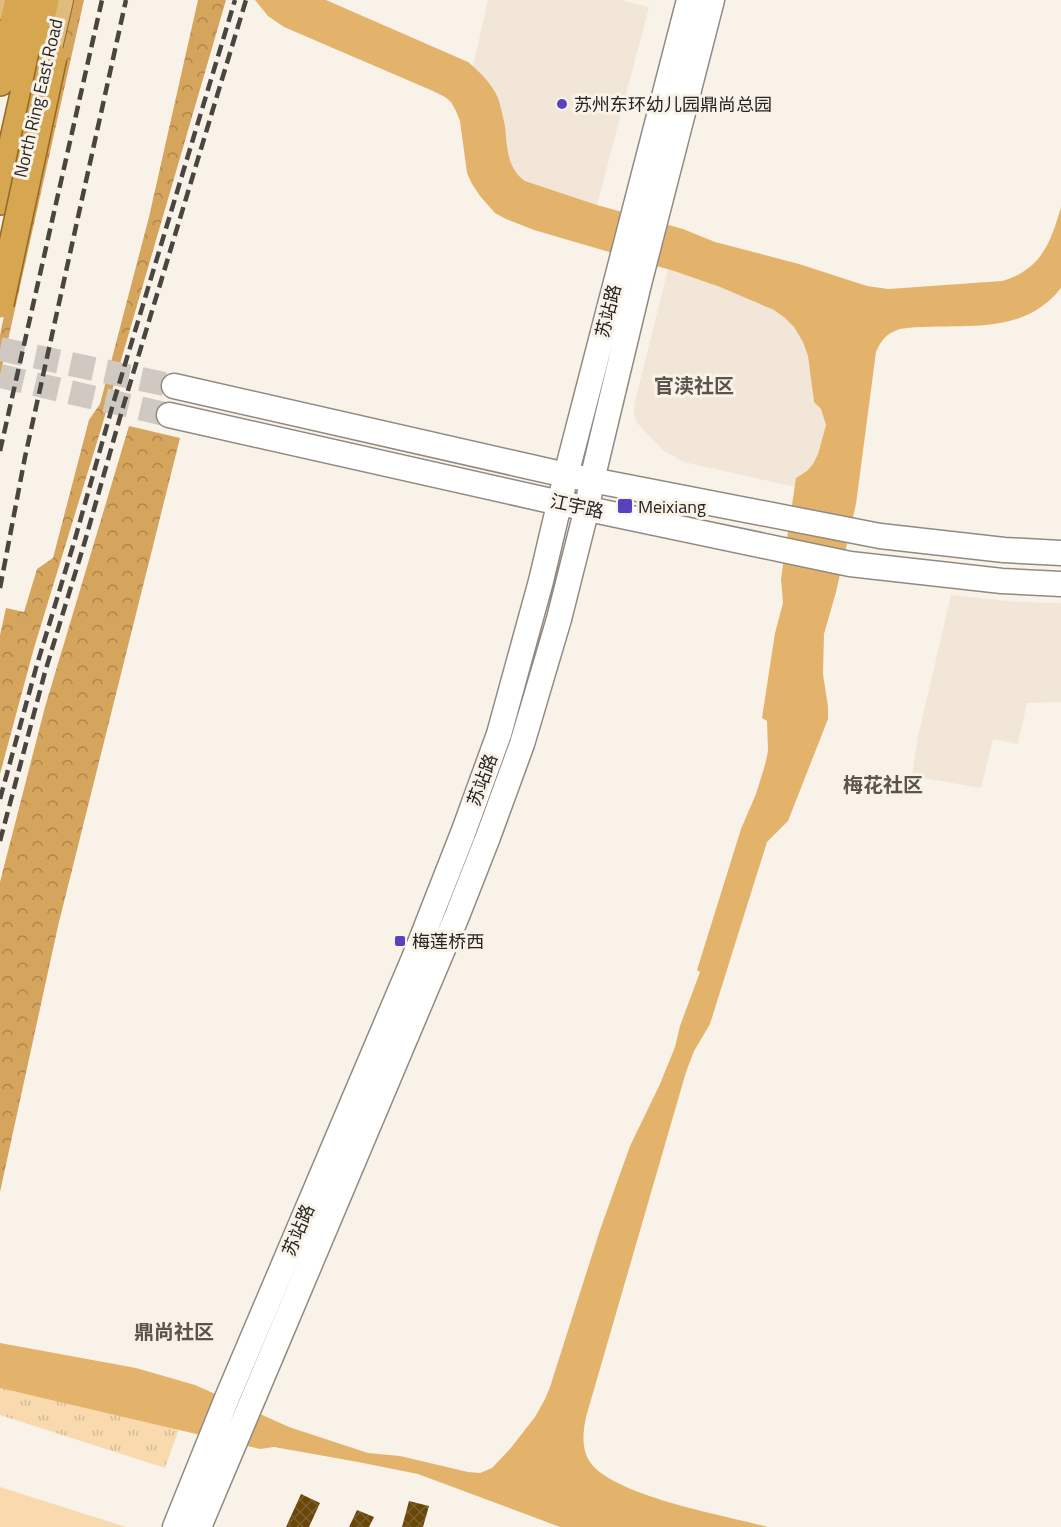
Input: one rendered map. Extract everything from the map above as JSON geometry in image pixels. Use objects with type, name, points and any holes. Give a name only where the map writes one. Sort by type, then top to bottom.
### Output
[{"type":"highway","points":[[0,82],[19,0]]},
{"type":"highway","points":[[0,201],[45,0]]},
{"type":"highway","points":[[0,304],[53,57],[61,0]]},
{"type":"main road","points":[[0,6],[1,0]]},
{"type":"main road","name":"North Ring East Road","points":[[0,265],[61,0]]},
{"type":"main road","name":"苏站路","points":[[199,1527],[220,1445],[227,1398],[414,958],[499,734],[541,580],[566,475],[628,281],[649,198],[689,0]]},
{"type":"main road","name":"苏站路","points":[[649,198],[712,0]]},
{"type":"main road","name":"苏站路","points":[[175,1527],[220,1445],[251,1402],[457,916],[488,837],[525,732],[559,620],[587,508],[628,281]]},
{"type":"main road","name":"江宇路","points":[[174,386],[566,475],[880,536],[1004,550],[1061,553]]},
{"type":"main road","name":"江宇路","points":[[169,415],[560,503],[849,564],[1002,581],[1061,584]]},
{"type":"shaded area","points":[[255,0],[326,0],[468,62],[485,78],[498,98],[511,164],[525,181],[597,205],[683,229],[715,242],[799,264],[867,286],[888,289],[903,288],[1002,281],[1015,276],[1026,270],[1042,253],[1053,232],[1061,207],[1061,288],[1045,304],[1027,315],[1007,322],[900,329],[885,338],[876,352],[856,504],[824,634],[823,674],[828,719],[788,821],[767,842],[710,1024],[694,1051],[686,1072],[586,1417],[585,1451],[590,1462],[603,1474],[646,1495],[768,1527],[560,1527],[418,1474],[274,1447],[260,1449],[0,1388],[0,1343],[136,1368],[195,1385],[289,1427],[368,1453],[400,1456],[468,1472],[480,1473],[492,1468],[535,1417],[550,1387],[600,1230],[630,1146],[675,1047],[680,1026],[700,972],[697,970],[741,829],[756,794],[768,751],[767,721],[762,718],[775,633],[783,603],[781,579],[796,478],[813,464],[826,425],[821,409],[814,402],[808,356],[794,327],[774,310],[720,287],[674,271],[534,230],[495,213],[480,196],[467,173],[460,121],[451,102],[433,91],[284,27],[268,16]]},
{"type":"shaded area","name":"苏州东环幼儿园鼎尚总园","points":[[488,0],[621,0],[649,7],[597,205],[525,181],[515,171],[507,149],[505,125],[497,96],[473,66]]},
{"type":"shaded area","points":[[668,269],[720,287],[774,310],[794,327],[803,342],[808,356],[814,402],[821,409],[826,425],[813,464],[796,478],[795,487],[684,462],[664,451],[638,424],[634,415],[635,402]]},
{"type":"shaded area","points":[[951,595],[1016,602],[1061,603],[1061,702],[1027,703],[1018,744],[993,739],[981,788],[912,776],[918,737]]},
{"type":"green space","points":[[69,0],[84,0],[0,376],[0,335]]},
{"type":"green space","points":[[198,0],[226,0],[101,429],[34,648],[0,774],[0,635],[6,608],[24,612],[37,569],[53,558],[89,420],[100,404],[149,217]]},
{"type":"green space","points":[[129,426],[180,438],[58,926],[0,1192],[0,882],[45,707]]},
{"type":"green space","points":[[0,1388],[179,1429],[165,1468],[0,1415]]},
{"type":"green space","points":[[0,1487],[126,1527],[0,1527]]},
{"type":"building","points":[[301,1494],[320,1503],[309,1527],[286,1527]]},
{"type":"building","points":[[409,1501],[429,1506],[423,1527],[402,1527]]},
{"type":"building","points":[[357,1510],[374,1517],[369,1527],[349,1527]]},
{"type":"tunnel","points":[[0,349],[174,386]]},
{"type":"tunnel","points":[[0,376],[169,415]]},
{"type":"railway","points":[[0,451],[102,0]]},
{"type":"railway","points":[[0,588],[25,457],[126,0]]},
{"type":"railway","points":[[0,799],[113,404],[235,0]]},
{"type":"railway","points":[[0,841],[45,672],[246,0]]},
{"type":"place","name":"苏州东环幼儿园鼎尚总园","points":[[562,104]]},
{"type":"place","name":"Meixiang","points":[[625,506]]},
{"type":"place","name":"梅莲桥西","points":[[400,941]]},
{"type":"district","name":"官渎社区","points":[[694,385]]},
{"type":"district","name":"梅花社区","points":[[883,784]]},
{"type":"district","name":"鼎尚社区","points":[[174,1331]]}]
